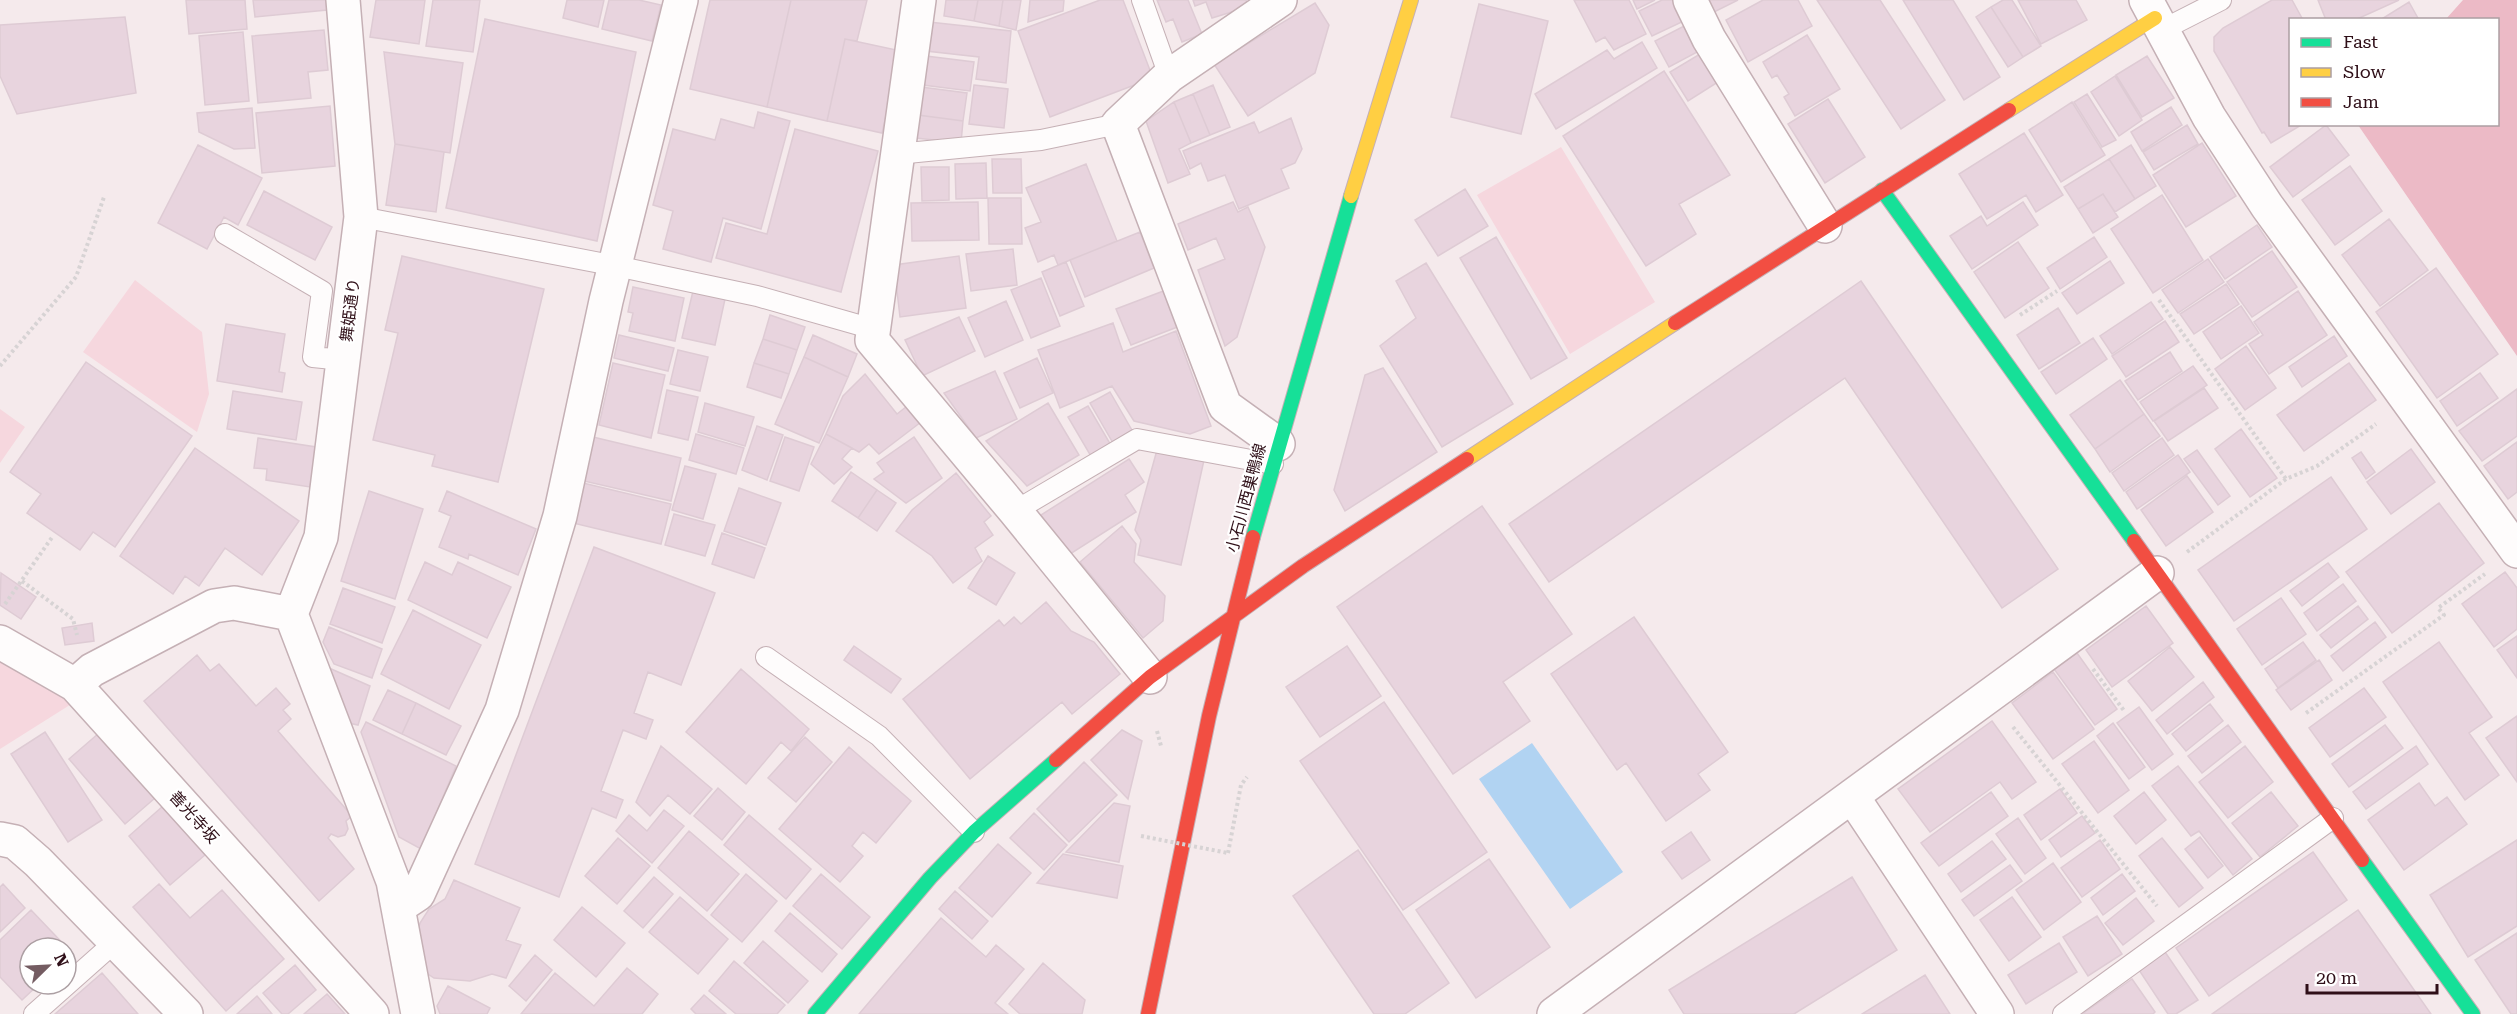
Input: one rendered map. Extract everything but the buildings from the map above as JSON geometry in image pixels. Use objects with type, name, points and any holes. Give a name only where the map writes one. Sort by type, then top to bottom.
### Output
[{"type":"street","name":"舞姫通り","points":[[291,614],[321,537],[361,217],[343,0]]},
{"type":"street","points":[[400,906],[418,894],[502,710],[560,516],[616,266],[681,0]]},
{"type":"street","points":[[919,0],[872,340],[1016,511],[1150,677]]},
{"type":"street","points":[[1275,454],[1225,406],[1118,124],[1170,76],[1280,0]]},
{"type":"street","name":"小石川西巣鴨線","points":[[1148,1014],[1211,705],[1232,616],[1275,454],[1411,0]]},
{"type":"street","points":[[1690,0],[1708,39],[1825,226]]},
{"type":"street","points":[[815,1014],[930,878],[974,832],[1150,677],[1313,560],[1825,226],[2154,16],[2209,117],[2267,206],[2517,551]]},
{"type":"street","points":[[1882,190],[2473,1014]]},
{"type":"street","points":[[1554,1014],[2157,573]]},
{"type":"street","points":[[75,685],[92,670],[214,606],[234,603],[291,614],[294,630],[393,880],[400,906],[418,1014]]},
{"type":"street","name":"善光寺坂","points":[[0,642],[75,685],[372,1014]]},
{"type":"street","points":[[1852,796],[1997,1014]]},
{"type":"street","points":[[0,839],[15,842],[25,849],[114,943],[186,1014]]},
{"type":"lane","points":[[1142,0],[1170,76]]},
{"type":"lane","points":[[2154,16],[2221,0]]},
{"type":"lane","points":[[897,154],[1041,140],[1118,124]]},
{"type":"lane","points":[[361,217],[616,266],[757,296],[873,329]]},
{"type":"lane","points":[[225,234],[322,291],[313,357],[344,360]]},
{"type":"lane","points":[[1016,511],[1137,439],[1275,454]]},
{"type":"lane","points":[[766,657],[879,736],[974,832]]},
{"type":"lane","points":[[2063,1014],[2333,819]]},
{"type":"lane","points":[[34,1014],[114,943]]},
{"type":"path","points":[[0,366],[76,277],[104,197]]},
{"type":"path","points":[[2159,300],[2286,479]]},
{"type":"path","points":[[2157,573],[2286,479],[2317,466],[2408,401]]},
{"type":"path","points":[[0,611],[53,536]]},
{"type":"path","points":[[2274,736],[2444,615],[2438,608],[2491,570]]},
{"type":"path","points":[[22,580],[73,619],[79,643]]},
{"type":"path","points":[[2070,637],[2125,712]]},
{"type":"path","points":[[1989,696],[2178,932]]},
{"type":"path","points":[[1141,836],[1228,853],[1241,785],[1247,777]]},
{"type":"shaded area","points":[[2463,0],[2517,0],[2517,356],[2359,126],[2499,126],[2499,18],[2447,18]]},
{"type":"shaded area","points":[[1561,147],[1655,302],[1570,354],[1477,195]]},
{"type":"shaded area","points":[[135,280],[202,332],[209,394],[197,432],[83,352]]},
{"type":"shaded area","points":[[0,409],[25,427],[0,463]]},
{"type":"shaded area","points":[[0,659],[73,703],[0,749]]},
{"type":"water","points":[[1532,743],[1623,872],[1570,909],[1479,779]]},
{"type":"traffic: fast","points":[[1882,190],[2134,541]]},
{"type":"traffic: fast","points":[[1253,537],[1351,196]]},
{"type":"traffic: fast","points":[[815,1014],[930,878],[974,832],[1056,760]]},
{"type":"traffic: fast","points":[[2362,860],[2473,1014]]},
{"type":"traffic: slow","points":[[1351,196],[1411,0]]},
{"type":"traffic: slow","points":[[2009,110],[2155,18]]},
{"type":"traffic: slow","points":[[1467,459],[1675,323]]},
{"type":"traffic: jam","points":[[1675,323],[2009,110]]},
{"type":"traffic: jam","points":[[1056,760],[1150,677],[1303,566],[1467,459]]},
{"type":"traffic: jam","points":[[1148,1014],[1209,716],[1253,537]]},
{"type":"traffic: jam","points":[[2134,541],[2362,860]]}]
